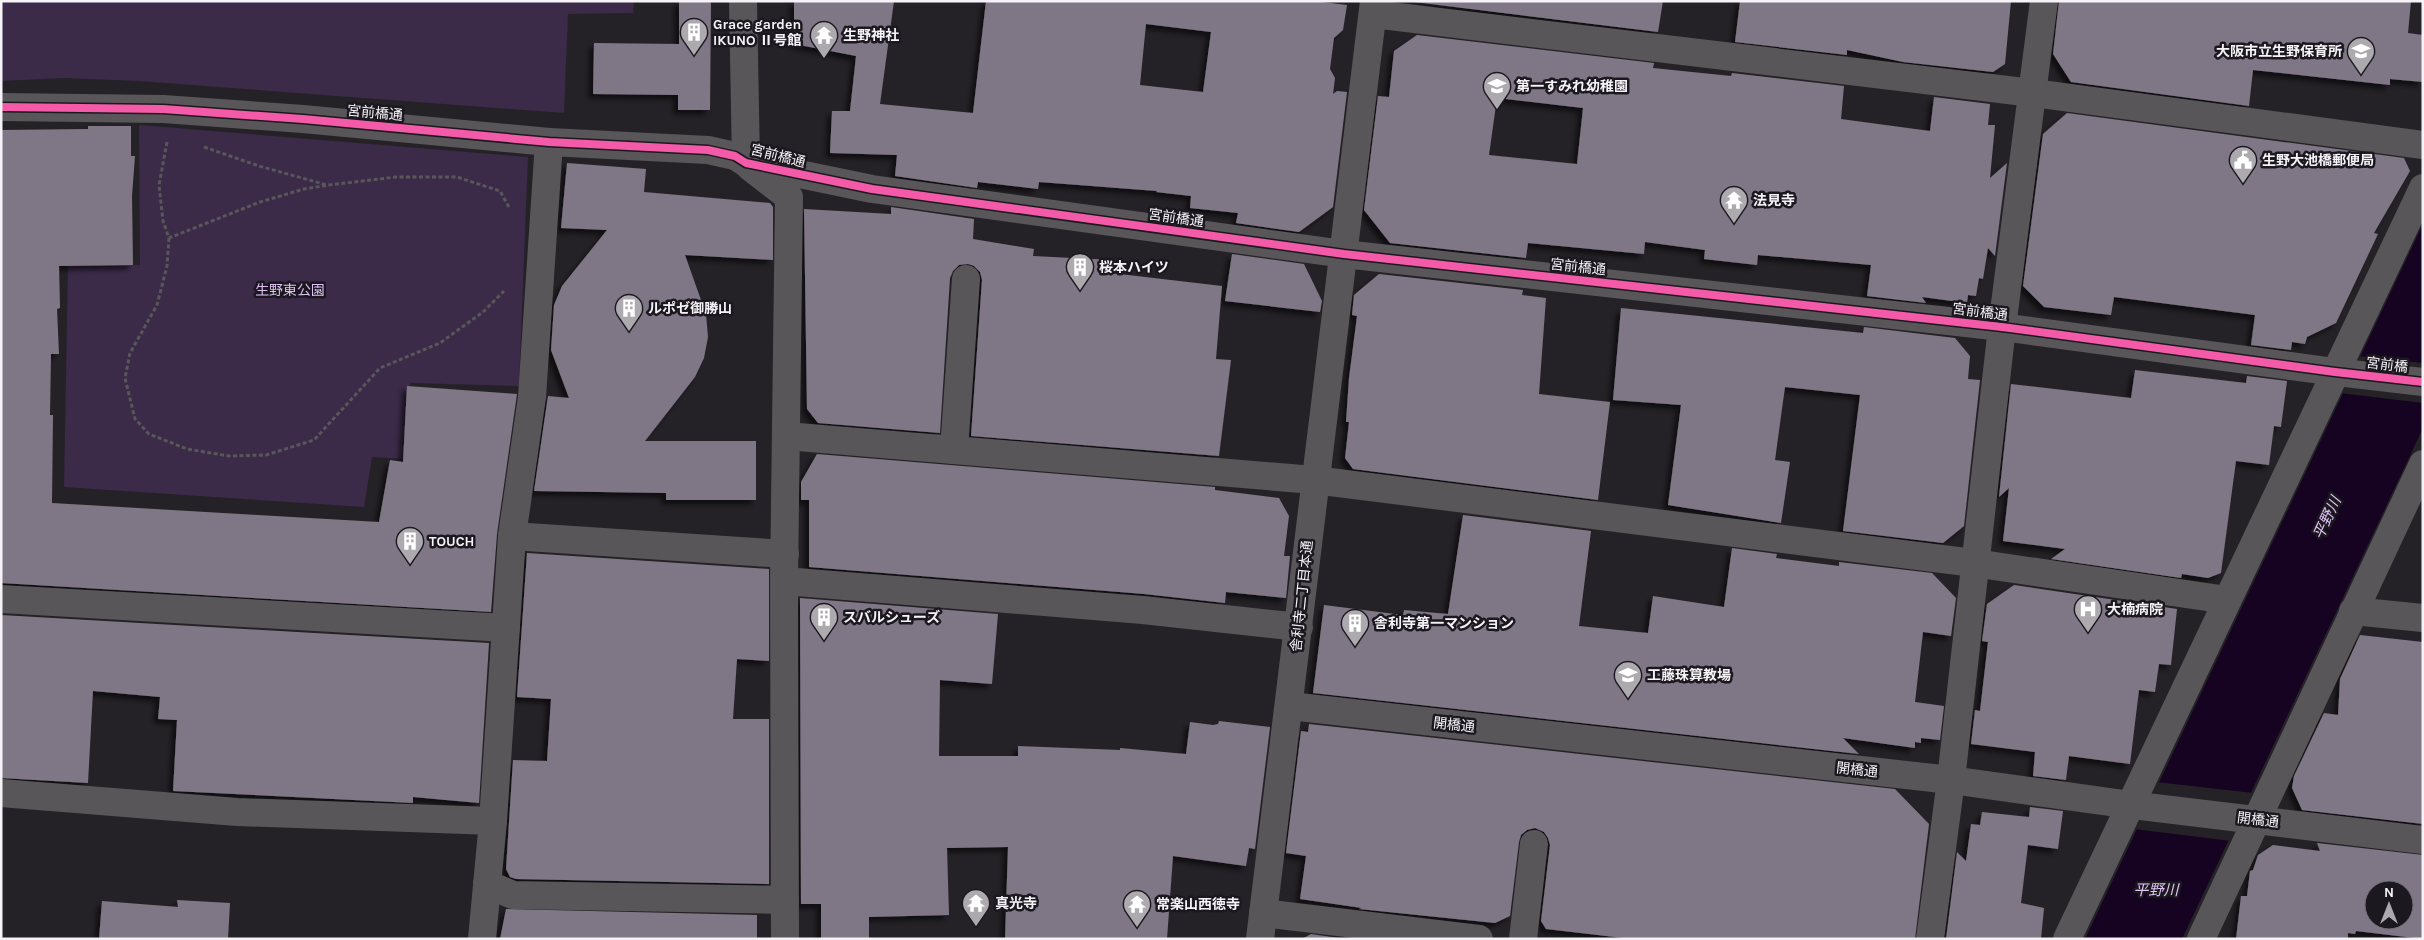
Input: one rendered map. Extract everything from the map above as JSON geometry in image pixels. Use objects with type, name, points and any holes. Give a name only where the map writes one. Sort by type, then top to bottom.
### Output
[{"type":"street","points":[[743,1],[746,164],[789,197],[784,581],[785,939]]},
{"type":"street","points":[[1930,939],[1951,780],[2002,327],[2044,1]]},
{"type":"street","points":[[1373,8],[2423,145]]},
{"type":"street","name":"舎利寺二丁目本通","points":[[1262,926],[1290,706],[1314,480],[1344,254],[1373,8]]},
{"type":"street","name":"宮前橋通","points":[[1,108],[173,110],[549,142],[708,150],[735,156],[746,164],[872,189],[1344,254],[2002,327],[2342,373]]},
{"type":"street","points":[[482,939],[493,821],[512,536],[532,397],[549,142]]},
{"type":"street","points":[[2067,939],[2137,805],[2227,600],[2342,373],[2423,188]]},
{"type":"street","points":[[954,450],[966,279]]},
{"type":"street","name":"宮前橋","points":[[2342,373],[2423,382]]},
{"type":"street","points":[[786,436],[1314,480],[1974,563],[2227,600]]},
{"type":"street","points":[[2200,939],[2249,818],[2353,611],[2423,464]]},
{"type":"street","points":[[512,536],[785,554]]},
{"type":"street","points":[[784,581],[1143,610],[1299,627]]},
{"type":"street","points":[[1,599],[506,628]]},
{"type":"street","points":[[2353,611],[2423,618]]},
{"type":"street","name":"開橋通","points":[[1290,706],[1951,780],[2423,840]]},
{"type":"street","points":[[1,793],[236,812],[493,821]]},
{"type":"street","points":[[1522,939],[1534,844]]},
{"type":"street","points":[[487,884],[513,895],[785,900]]},
{"type":"street","points":[[1262,926],[1478,939]]},
{"type":"path","points":[[173,110],[159,186],[163,221],[169,238],[166,266],[157,305],[143,325],[130,353],[125,378],[135,420],[149,434],[187,449],[229,456],[266,455],[314,440],[380,368],[440,343],[483,312],[502,295],[506,287]]},
{"type":"path","points":[[195,143],[230,157],[329,186]]},
{"type":"path","points":[[169,238],[260,202],[304,189],[396,177],[457,177],[500,191],[513,213]]},
{"type":"green space","points":[[1,1],[634,1],[633,13],[568,14],[564,113],[139,81],[64,78],[1,81]]},
{"type":"green space","name":"生野東公園","points":[[139,125],[528,157],[519,386],[410,383],[404,459],[372,457],[364,507],[64,487],[68,266],[140,265]]},
{"type":"water","name":"平野川","points":[[2423,224],[2423,428],[2182,939],[2085,939]]},
{"type":"pier","points":[[2357,356],[2423,363],[2423,403],[2340,393]]},
{"type":"pier","points":[[2156,782],[2253,793],[2231,841],[2134,829]]},
{"type":"building","points":[[679,1],[711,1],[710,110],[678,110],[678,95],[593,94],[594,43],[679,44]]},
{"type":"building","points":[[794,1],[894,1],[880,104],[973,113],[986,1],[1314,1],[1347,5],[1343,30],[1334,38],[1330,69],[1335,78],[1333,94],[1337,91],[1347,92],[1333,207],[1299,232],[1236,223],[1238,213],[1190,208],[1191,196],[1157,191],[1039,182],[1038,189],[978,182],[977,188],[895,176],[897,155],[830,153],[832,111],[850,111],[856,56],[794,44]],"holes":[[[1146,24],[1211,32],[1203,92],[1140,85]]]},
{"type":"building","points":[[1406,1],[1663,1],[1658,32]]},
{"type":"building","points":[[1740,1],[2011,1],[2005,64],[1993,72],[1903,62],[1847,50],[1847,55],[1735,42]]},
{"type":"building","points":[[2059,1],[2411,1],[2408,33],[2423,35],[2423,82],[2390,79],[2390,85],[2253,70],[2249,106],[2071,82],[2053,54]]},
{"type":"building","points":[[1417,35],[1654,63],[1653,68],[1731,76],[1732,73],[1844,86],[1841,119],[1930,131],[1934,97],[1990,104],[1988,125],[1995,125],[1990,178],[2007,163],[1995,256],[1988,248],[1983,279],[1979,278],[1976,296],[1968,295],[1967,303],[1922,297],[1926,303],[1867,296],[1871,265],[1758,255],[1757,265],[1704,259],[1705,250],[1645,242],[1644,254],[1528,243],[1526,258],[1390,243],[1364,210],[1378,96],[1389,97],[1394,51]],"holes":[[[1497,98],[1583,108],[1577,164],[1489,155]]]},
{"type":"building","points":[[2067,113],[2404,158],[2410,171],[2374,233],[2378,234],[2336,323],[2307,337],[2305,344],[2292,342],[2291,350],[2251,345],[2255,315],[2114,297],[2111,315],[2044,307],[2023,286],[2043,134]]},
{"type":"building","points":[[88,126],[131,126],[131,156],[135,156],[132,196],[133,265],[59,266],[60,308],[57,309],[59,354],[51,354],[50,415],[53,415],[52,503],[379,522],[390,460],[403,462],[407,386],[517,394],[497,534],[491,612],[1,583],[1,130],[88,129]]},
{"type":"building","points":[[567,163],[646,169],[644,192],[770,203],[773,207],[773,260],[685,255],[706,314],[708,337],[704,358],[695,377],[645,441],[756,441],[756,500],[666,500],[666,493],[534,491],[548,396],[569,398],[551,350],[554,305],[562,286],[607,230],[561,228]]},
{"type":"building","points":[[891,207],[974,219],[973,239],[1034,249],[1033,256],[1112,260],[1111,273],[1222,286],[1216,359],[1231,360],[1219,456],[971,436],[982,280],[980,272],[974,266],[968,264],[959,265],[953,271],[950,278],[940,433],[818,423],[807,409],[804,209],[891,214]]},
{"type":"building","points":[[1232,254],[1304,264],[1322,301],[1320,312],[1225,301]]},
{"type":"building","points":[[1379,274],[1523,290],[1522,295],[1546,298],[1539,394],[1610,402],[1598,500],[1353,469],[1345,458],[1349,422],[1346,422],[1349,378],[1357,316],[1352,315],[1354,295]]},
{"type":"building","points":[[1621,308],[1863,333],[1864,327],[1955,338],[1970,356],[1968,379],[1980,380],[1964,526],[1943,543],[1843,531],[1860,395],[1785,387],[1775,460],[1790,462],[1781,523],[1668,505],[1681,405],[1613,400]]},
{"type":"building","points":[[2135,370],[2246,383],[2247,376],[2287,381],[2281,427],[2274,426],[2269,465],[2236,461],[2221,573],[2208,578],[2182,574],[2181,578],[2051,559],[2065,549],[2003,541],[2009,488],[1999,497],[2011,384],[2131,398]]},
{"type":"building","points":[[817,454],[1215,487],[1215,490],[1279,498],[1289,516],[1284,556],[1290,556],[1286,598],[1226,592],[1225,603],[1144,594],[809,567],[809,500],[801,500],[801,482]]},
{"type":"building","points":[[1463,515],[1591,531],[1579,626],[1648,633],[1653,596],[1724,607],[1732,548],[1777,554],[1776,558],[1839,566],[1839,562],[1932,573],[1956,598],[1951,636],[1923,632],[1915,702],[1944,706],[1940,740],[1921,738],[1921,743],[1915,742],[1915,748],[1843,738],[1859,754],[1313,693],[1324,605],[1403,615],[1404,610],[1448,614]]},
{"type":"building","points":[[527,553],[769,569],[769,661],[737,659],[733,719],[769,719],[769,884],[516,879],[510,877],[506,869],[513,760],[547,761],[551,699],[517,697]]},
{"type":"building","points":[[2014,585],[2177,609],[2171,665],[2159,664],[2155,692],[2139,690],[2130,764],[2069,756],[2066,780],[2033,776],[2035,752],[1971,744],[1975,710],[1980,711],[1988,642],[1982,641],[1987,604]]},
{"type":"building","points":[[800,598],[998,614],[992,684],[940,680],[939,756],[1018,756],[1018,746],[1120,750],[1120,748],[1186,754],[1190,722],[1213,725],[1218,724],[1219,721],[1270,727],[1255,849],[1249,848],[1246,866],[1173,856],[1167,939],[1005,939],[1008,847],[947,848],[949,915],[869,917],[869,939],[821,939],[821,904],[801,904]]},
{"type":"building","points":[[1,615],[489,643],[479,803],[413,797],[413,803],[173,791],[177,720],[158,719],[160,697],[93,691],[88,783],[1,778]]},
{"type":"building","points":[[2360,635],[2423,642],[2423,824],[2302,810],[2292,788],[2294,776],[2324,713],[2338,715],[2340,679]]},
{"type":"building","points":[[1309,724],[1895,789],[1929,824],[1915,939],[1632,939],[1546,929],[1541,921],[1550,845],[1544,832],[1535,828],[1527,830],[1521,835],[1519,842],[1510,916],[1495,923],[1359,909],[1362,908],[1300,899],[1306,856],[1286,853],[1301,731],[1308,732]]},
{"type":"building","points":[[2030,807],[2063,811],[2058,849],[2028,845],[2021,903],[2044,908],[2041,939],[1946,939],[1957,852],[1966,861],[1971,824],[1980,825],[1982,812],[2029,817]]},
{"type":"building","points":[[2317,843],[2423,855],[2423,939],[2356,931],[2355,934],[2348,933],[2348,939],[2236,939],[2241,896],[2247,896],[2250,871],[2253,870],[2258,855],[2273,845],[2320,851]]},
{"type":"building","points":[[177,900],[230,903],[228,939],[99,939],[102,901],[178,907]]},
{"type":"building","points":[[506,909],[757,915],[757,939],[500,939]]},
{"type":"building","points":[[1311,934],[1346,939],[1302,939]]},
{"type":"cycle path","points":[[1,107],[163,109],[303,119],[549,142],[708,150],[735,156],[746,163],[872,189],[1344,254],[2002,327],[2423,382]]},
{"type":"place","name":"Grace garden IKUNO Ⅱ号館","points":[[694,56]]},
{"type":"place","name":"生野神社","points":[[824,59]]},
{"type":"place","name":"大阪市立生野保育所","points":[[2361,75]]},
{"type":"place","name":"第一すみれ幼稚園","points":[[1497,110]]},
{"type":"place","name":"生野大池橋郵便局","points":[[2243,184]]},
{"type":"place","name":"法見寺","points":[[1734,224]]},
{"type":"place","name":"桜本ハイツ","points":[[1080,291]]},
{"type":"place","name":"ルポゼ御勝山","points":[[629,332]]},
{"type":"place","name":"TOUCH","points":[[410,565]]},
{"type":"place","name":"大楠病院","points":[[2088,633]]},
{"type":"place","name":"スバルシューズ","points":[[824,641]]},
{"type":"place","name":"舎利寺第一マンション","points":[[1355,647]]},
{"type":"place","name":"工藤珠算教場","points":[[1628,699]]},
{"type":"place","name":"真光寺","points":[[976,927]]},
{"type":"place","name":"常楽山西徳寺","points":[[1137,928]]}]
